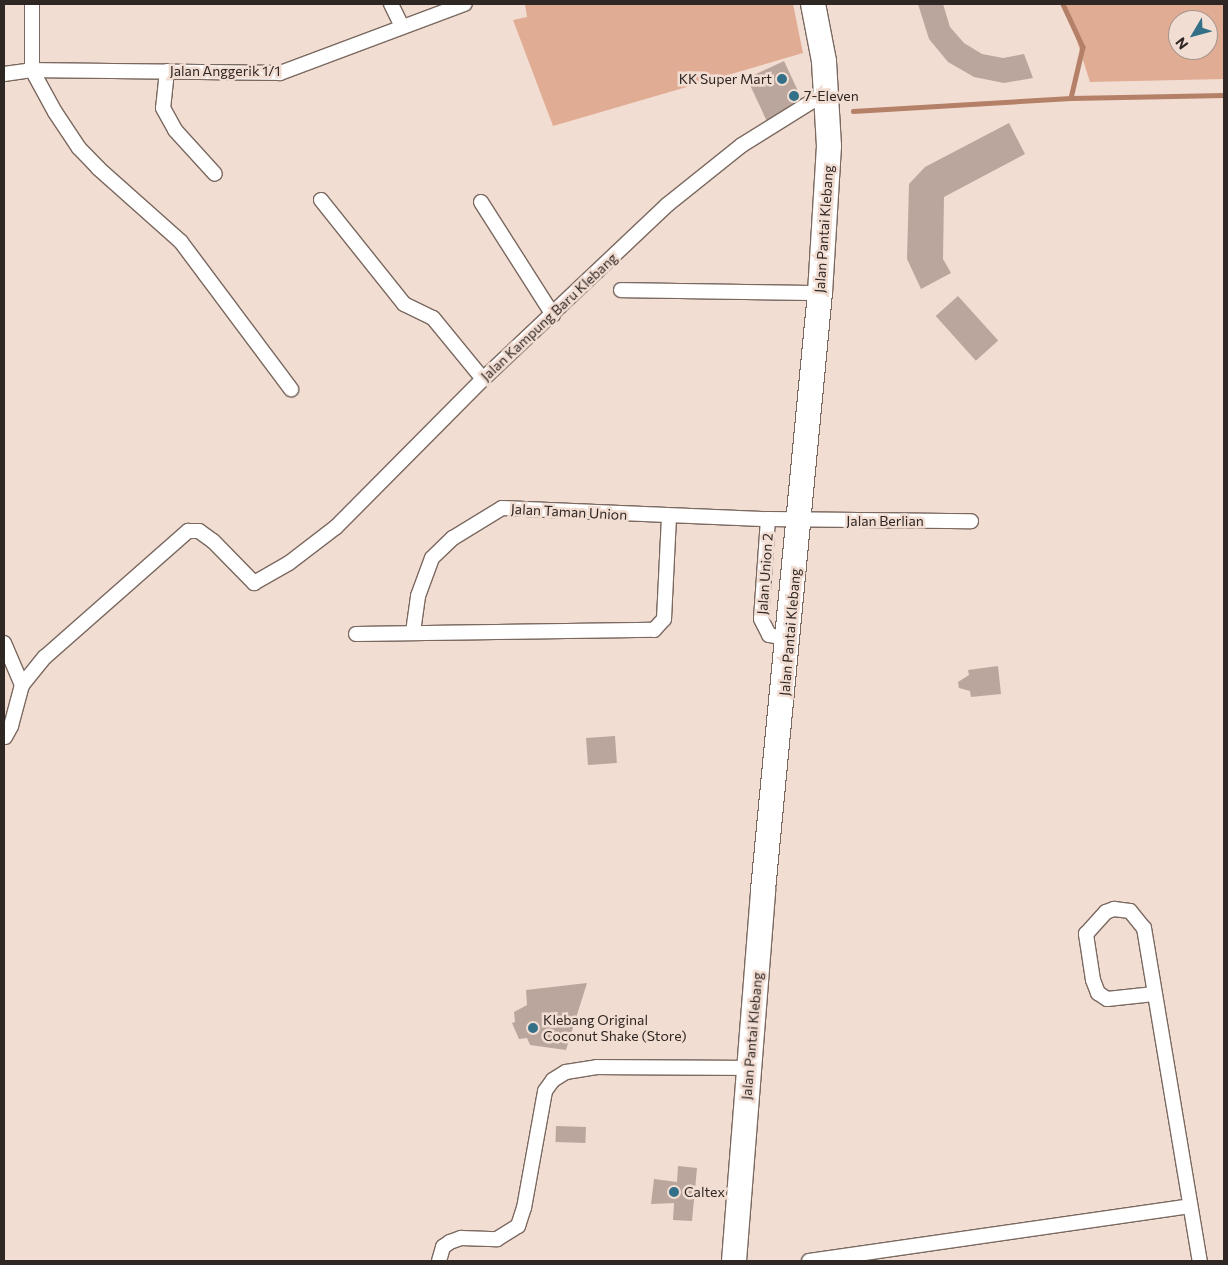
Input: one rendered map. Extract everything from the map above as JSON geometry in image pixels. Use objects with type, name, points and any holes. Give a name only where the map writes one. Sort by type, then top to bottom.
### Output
[{"type":"highway","name":"Jalan Pantai Klebang","points":[[734,1261],[763,890],[789,639],[820,293],[829,146],[827,92],[813,4]]},
{"type":"street","points":[[32,4],[32,70],[79,148],[181,242],[290,389]]},
{"type":"street","points":[[391,4],[402,27]]},
{"type":"street","name":"Jalan Anggerik 1/1","points":[[4,74],[32,70],[280,74],[465,4]]},
{"type":"street","points":[[167,72],[163,108],[176,130],[215,174]]},
{"type":"street","name":"Jalan Kampung Baru Klebang","points":[[22,685],[52,651],[188,531],[198,531],[214,541],[254,583],[288,563],[336,527],[482,379],[667,205],[742,145],[827,92]]},
{"type":"street","points":[[321,200],[404,304],[433,318],[482,379]]},
{"type":"street","points":[[480,202],[552,315]]},
{"type":"street","points":[[622,290],[820,293]]},
{"type":"street","name":"Jalan Taman Union","points":[[414,632],[418,596],[432,558],[453,538],[502,508],[800,520]]},
{"type":"street","points":[[356,634],[654,630],[664,619],[669,516]]},
{"type":"street","name":"Jalan Union 2","points":[[768,520],[761,619],[768,635],[789,639]]},
{"type":"street","name":"Jalan Berlian","points":[[800,520],[971,521]]},
{"type":"street","points":[[4,643],[22,685],[11,726],[5,737]]},
{"type":"street","points":[[1154,994],[1107,999],[1098,993],[1093,980],[1086,934],[1106,912],[1122,909],[1141,921],[1154,994],[1190,1206],[1200,1261]]},
{"type":"street","points":[[439,1261],[443,1247],[450,1242],[461,1238],[497,1240],[518,1226],[524,1208],[530,1161],[545,1091],[553,1080],[566,1072],[597,1067],[750,1068]]},
{"type":"street","points":[[809,1261],[1190,1206]]},
{"type":"shaded area","points":[[525,4],[793,4],[803,53],[553,126],[513,20],[527,17]]},
{"type":"shaded area","points":[[1065,4],[1224,4],[1224,79],[1090,82]]},
{"type":"building","points":[[918,4],[943,4],[950,27],[964,43],[982,54],[1003,58],[1024,54],[1033,78],[1004,83],[974,77],[948,62],[929,39]]},
{"type":"building","points":[[784,61],[804,104],[767,121],[747,78]]},
{"type":"building","points":[[1009,123],[1025,154],[944,197],[943,259],[951,273],[921,289],[907,259],[909,184],[925,167]]},
{"type":"building","points":[[958,296],[998,341],[976,361],[936,316]]},
{"type":"building","points":[[998,666],[1001,694],[971,697],[970,691],[959,688],[958,682],[969,675],[968,670]]},
{"type":"building","points":[[615,736],[617,763],[588,765],[586,738]]},
{"type":"building","points":[[587,983],[566,1050],[530,1045],[527,1038],[519,1039],[512,1023],[515,1022],[514,1012],[527,1005],[526,990]]},
{"type":"building","points":[[556,1126],[586,1127],[585,1143],[555,1142]]},
{"type":"building","name":"Caltex","points":[[678,1166],[697,1168],[692,1221],[673,1220],[674,1203],[651,1204],[654,1179],[677,1182]]},
{"type":"waterway","points":[[1063,4],[1083,47],[1071,98]]},
{"type":"waterway","points":[[853,111],[1071,98],[1224,95]]},
{"type":"place","name":"KK Super Mart","points":[[782,79]]},
{"type":"place","name":"7-Eleven","points":[[794,96]]},
{"type":"place","name":"Klebang Original Coconut Shake (Store)","points":[[533,1028]]},
{"type":"place","name":"Caltex","points":[[674,1192]]}]
